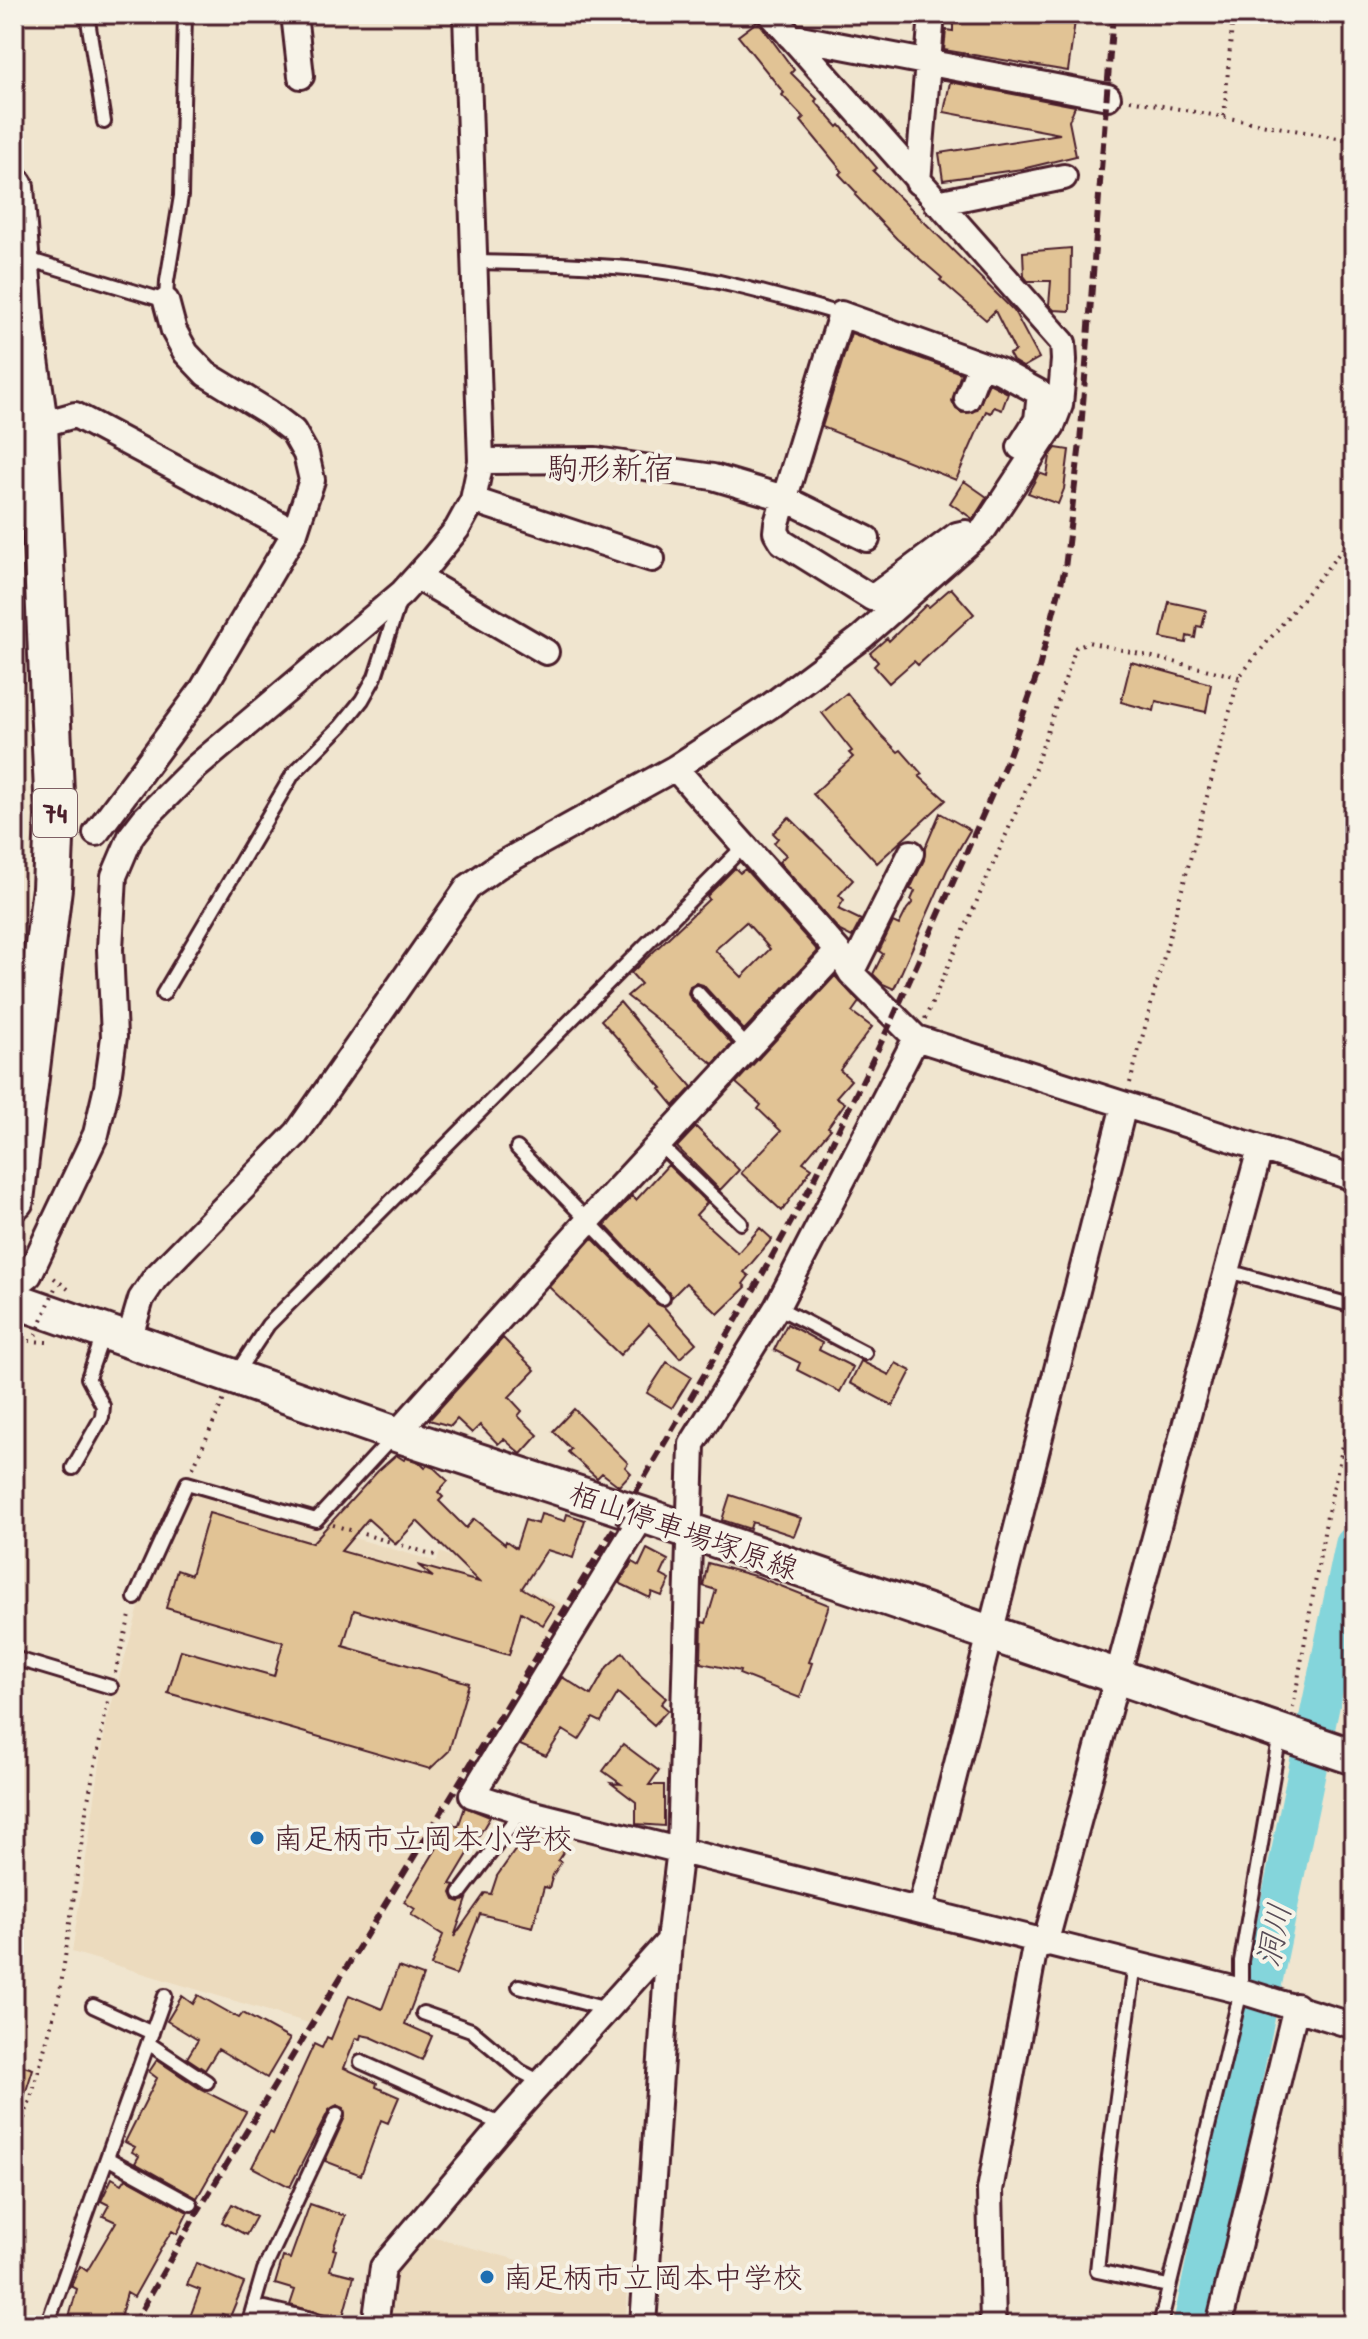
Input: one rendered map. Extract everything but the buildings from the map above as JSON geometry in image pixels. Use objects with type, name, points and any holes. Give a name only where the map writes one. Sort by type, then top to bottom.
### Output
[{"type":"main road","name":"74","points":[[14,187],[26,432],[55,816],[52,888],[24,1039],[14,1200]]},
{"type":"main road","name":"栢山停車場塚原線","points":[[14,1300],[396,1434],[1347,1755]]},
{"type":"street","points":[[294,14],[301,76]]},
{"type":"street","points":[[14,1287],[29,1275],[96,1134],[114,1037],[110,949],[114,876],[131,836],[195,768],[410,585],[457,529],[473,500],[481,461],[466,14]]},
{"type":"street","points":[[117,1336],[155,1278],[297,1133],[468,887],[498,866],[675,768],[770,706],[862,637],[984,529],[1052,426],[1060,405],[1063,343],[771,14]]},
{"type":"street","points":[[918,182],[932,14]]},
{"type":"street","points":[[790,36],[1108,97]]},
{"type":"street","points":[[937,203],[1064,177]]},
{"type":"street","points":[[96,833],[202,690],[295,532],[312,480],[306,454],[293,431],[206,374],[186,353],[174,331],[166,301]]},
{"type":"street","points":[[984,529],[957,535],[872,598],[782,542],[776,532],[777,523],[841,314],[1000,371],[1040,393],[1037,420],[996,487],[1004,499]]},
{"type":"street","points":[[967,399],[980,365]]},
{"type":"street","points":[[26,432],[75,415],[295,532]]},
{"type":"street","points":[[481,461],[596,460],[713,477],[784,498],[867,539]]},
{"type":"street","points":[[473,500],[652,559]]},
{"type":"street","points":[[410,585],[546,652]]},
{"type":"street","points":[[675,768],[838,951],[851,973],[916,1038],[1354,1178]]},
{"type":"street","points":[[851,973],[911,853]]},
{"type":"street","points":[[396,1434],[838,951]]},
{"type":"street","points":[[643,2325],[669,1941],[680,1849],[692,1444],[777,1307],[916,1038]]},
{"type":"street","points":[[920,1910],[1124,1105]]},
{"type":"street","points":[[993,2325],[990,2190],[1040,1942],[1118,1679],[1260,1149]]},
{"type":"street","points":[[643,1515],[472,1795],[522,1811],[1241,1991],[1354,2026]]},
{"type":"street","points":[[375,2325],[383,2267],[503,2125],[669,1941]]},
{"type":"street","points":[[1219,2325],[1296,2006]]},
{"type":"street","points":[[261,2325],[264,2314],[311,2325]]},
{"type":"lane","points":[[87,14],[104,122]]},
{"type":"lane","points":[[19,256],[166,301],[181,196],[185,14]]},
{"type":"lane","points":[[474,262],[657,271],[750,288],[841,314]]},
{"type":"lane","points":[[163,994],[293,774],[362,700],[375,677],[410,585]]},
{"type":"lane","points":[[234,1375],[268,1325],[745,845]]},
{"type":"lane","points":[[697,992],[748,1048]]},
{"type":"lane","points":[[659,1144],[741,1223]]},
{"type":"lane","points":[[517,1148],[663,1298]]},
{"type":"lane","points":[[1228,1271],[1354,1306]]},
{"type":"lane","points":[[777,1307],[865,1353]]},
{"type":"lane","points":[[73,1468],[102,1417],[103,1406],[88,1378],[117,1336]]},
{"type":"lane","points":[[135,1598],[187,1483],[316,1520],[396,1434]]},
{"type":"lane","points":[[14,1658],[111,1687]]},
{"type":"lane","points":[[1160,2325],[1241,1991],[1241,1961],[1281,1731]]},
{"type":"lane","points":[[460,1893],[522,1811]]},
{"type":"lane","points":[[1135,1964],[1097,2271],[1168,2286]]},
{"type":"lane","points":[[519,1986],[607,2009]]},
{"type":"lane","points":[[47,2325],[165,1996]]},
{"type":"lane","points":[[93,2006],[150,2038],[207,2082]]},
{"type":"lane","points":[[423,2013],[471,2030],[520,2071],[541,2082]]},
{"type":"lane","points":[[361,2062],[503,2125]]},
{"type":"lane","points":[[248,2325],[264,2270],[337,2114]]},
{"type":"lane","points":[[107,2158],[191,2204]]},
{"type":"path","points":[[1224,116],[1233,14]]},
{"type":"path","points":[[1108,97],[1354,141]]},
{"type":"path","points":[[1124,1105],[1239,677],[1354,535]]},
{"type":"path","points":[[916,1038],[1034,771],[1076,647],[1088,642],[1239,677]]},
{"type":"path","points":[[36,1335],[55,1288]]},
{"type":"path","points":[[187,1483],[234,1375]]},
{"type":"path","points":[[1281,1731],[1293,1708],[1327,1516],[1354,1396]]},
{"type":"path","points":[[316,1520],[438,1556]]},
{"type":"path","points":[[14,2149],[60,1992],[87,1805],[111,1687],[135,1598]]},
{"type":"shaded area","name":"南足柄市立岡本小学校","points":[[193,1491],[437,1562],[440,1552],[566,1606],[312,2024],[72,1952],[106,1724],[143,1593],[185,1494]]},
{"type":"shaded area","name":"南足柄市立岡本中学校","points":[[420,2234],[628,2289],[625,2325],[381,2325],[391,2266]]},
{"type":"waterway","name":"洞川","points":[[1192,2325],[1354,1545]]},
{"type":"railway","points":[[133,2325],[195,2216],[626,1509],[752,1293],[814,1180],[893,1018],[1008,758],[1038,672],[1065,568],[1080,443],[1113,14]]},
{"type":"place","name":"南足柄市立岡本小学校","points":[[257,1838]]},
{"type":"place","name":"南足柄市立岡本中学校","points":[[487,2277]]},
{"type":"district","name":"駒形新宿","points":[[611,467]]}]
